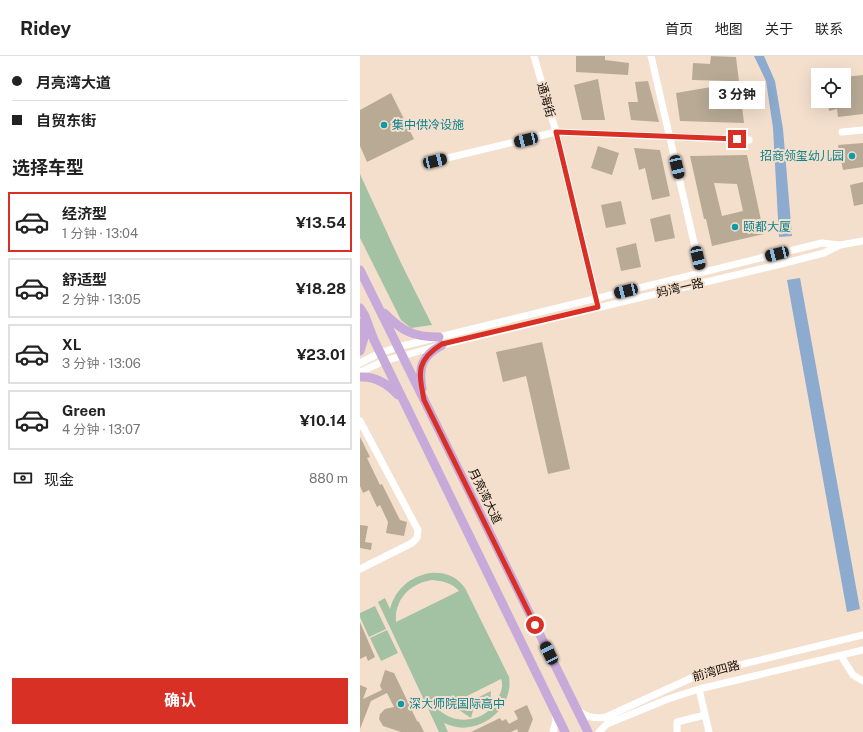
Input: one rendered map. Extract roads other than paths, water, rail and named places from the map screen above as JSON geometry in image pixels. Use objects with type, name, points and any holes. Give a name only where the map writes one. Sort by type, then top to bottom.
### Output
[{"type":"main road","name":"月亮湾大道","points":[[360,270],[588,732]]},
{"type":"main road","points":[[376,302],[392,321],[406,332],[440,341],[425,358],[421,367],[420,374],[424,400]]},
{"type":"main road","points":[[360,351],[364,338],[361,310]]},
{"type":"main road","points":[[361,310],[382,357],[565,732]]},
{"type":"main road","points":[[360,377],[373,377],[380,380],[398,394],[406,406]]},
{"type":"street","name":"通海街","points":[[534,56],[556,132],[598,307]]},
{"type":"street","points":[[651,56],[702,273]]},
{"type":"street","points":[[842,132],[863,130]]},
{"type":"street","points":[[435,161],[556,132],[749,140]]},
{"type":"street","name":"妈湾一路","points":[[382,357],[596,299],[822,243],[840,245],[863,241]]},
{"type":"street","name":"妈湾一路","points":[[440,341],[598,307],[824,253],[840,245]]},
{"type":"street","points":[[360,363],[382,357]]},
{"type":"street","points":[[360,372],[382,357]]},
{"type":"street","points":[[360,421],[418,530],[418,534],[412,543],[360,569]]},
{"type":"street","name":"前湾四路","points":[[576,709],[592,718],[606,717],[698,675],[863,635]]},
{"type":"street","name":"前湾四路","points":[[599,732],[607,724],[668,699],[699,689],[863,650]]},
{"type":"street","points":[[841,656],[853,675],[863,681]]},
{"type":"street","points":[[699,689],[709,732]]},
{"type":"street","points":[[553,732],[556,721],[555,711]]},
{"type":"street","points":[[677,732],[677,722],[705,715]]},
{"type":"water","points":[[754,56],[764,56],[775,81],[783,129],[792,236],[779,237],[773,128],[766,81]]},
{"type":"water","points":[[800,278],[860,609],[847,612],[787,280]]},
{"type":"place","name":"集中供冷设施","points":[[384,125]]},
{"type":"place","name":"招商领玺幼儿园","points":[[852,156]]},
{"type":"place","name":"颐都大厦","points":[[735,227]]},
{"type":"place","name":"深大师院国际高中","points":[[401,704]]}]
